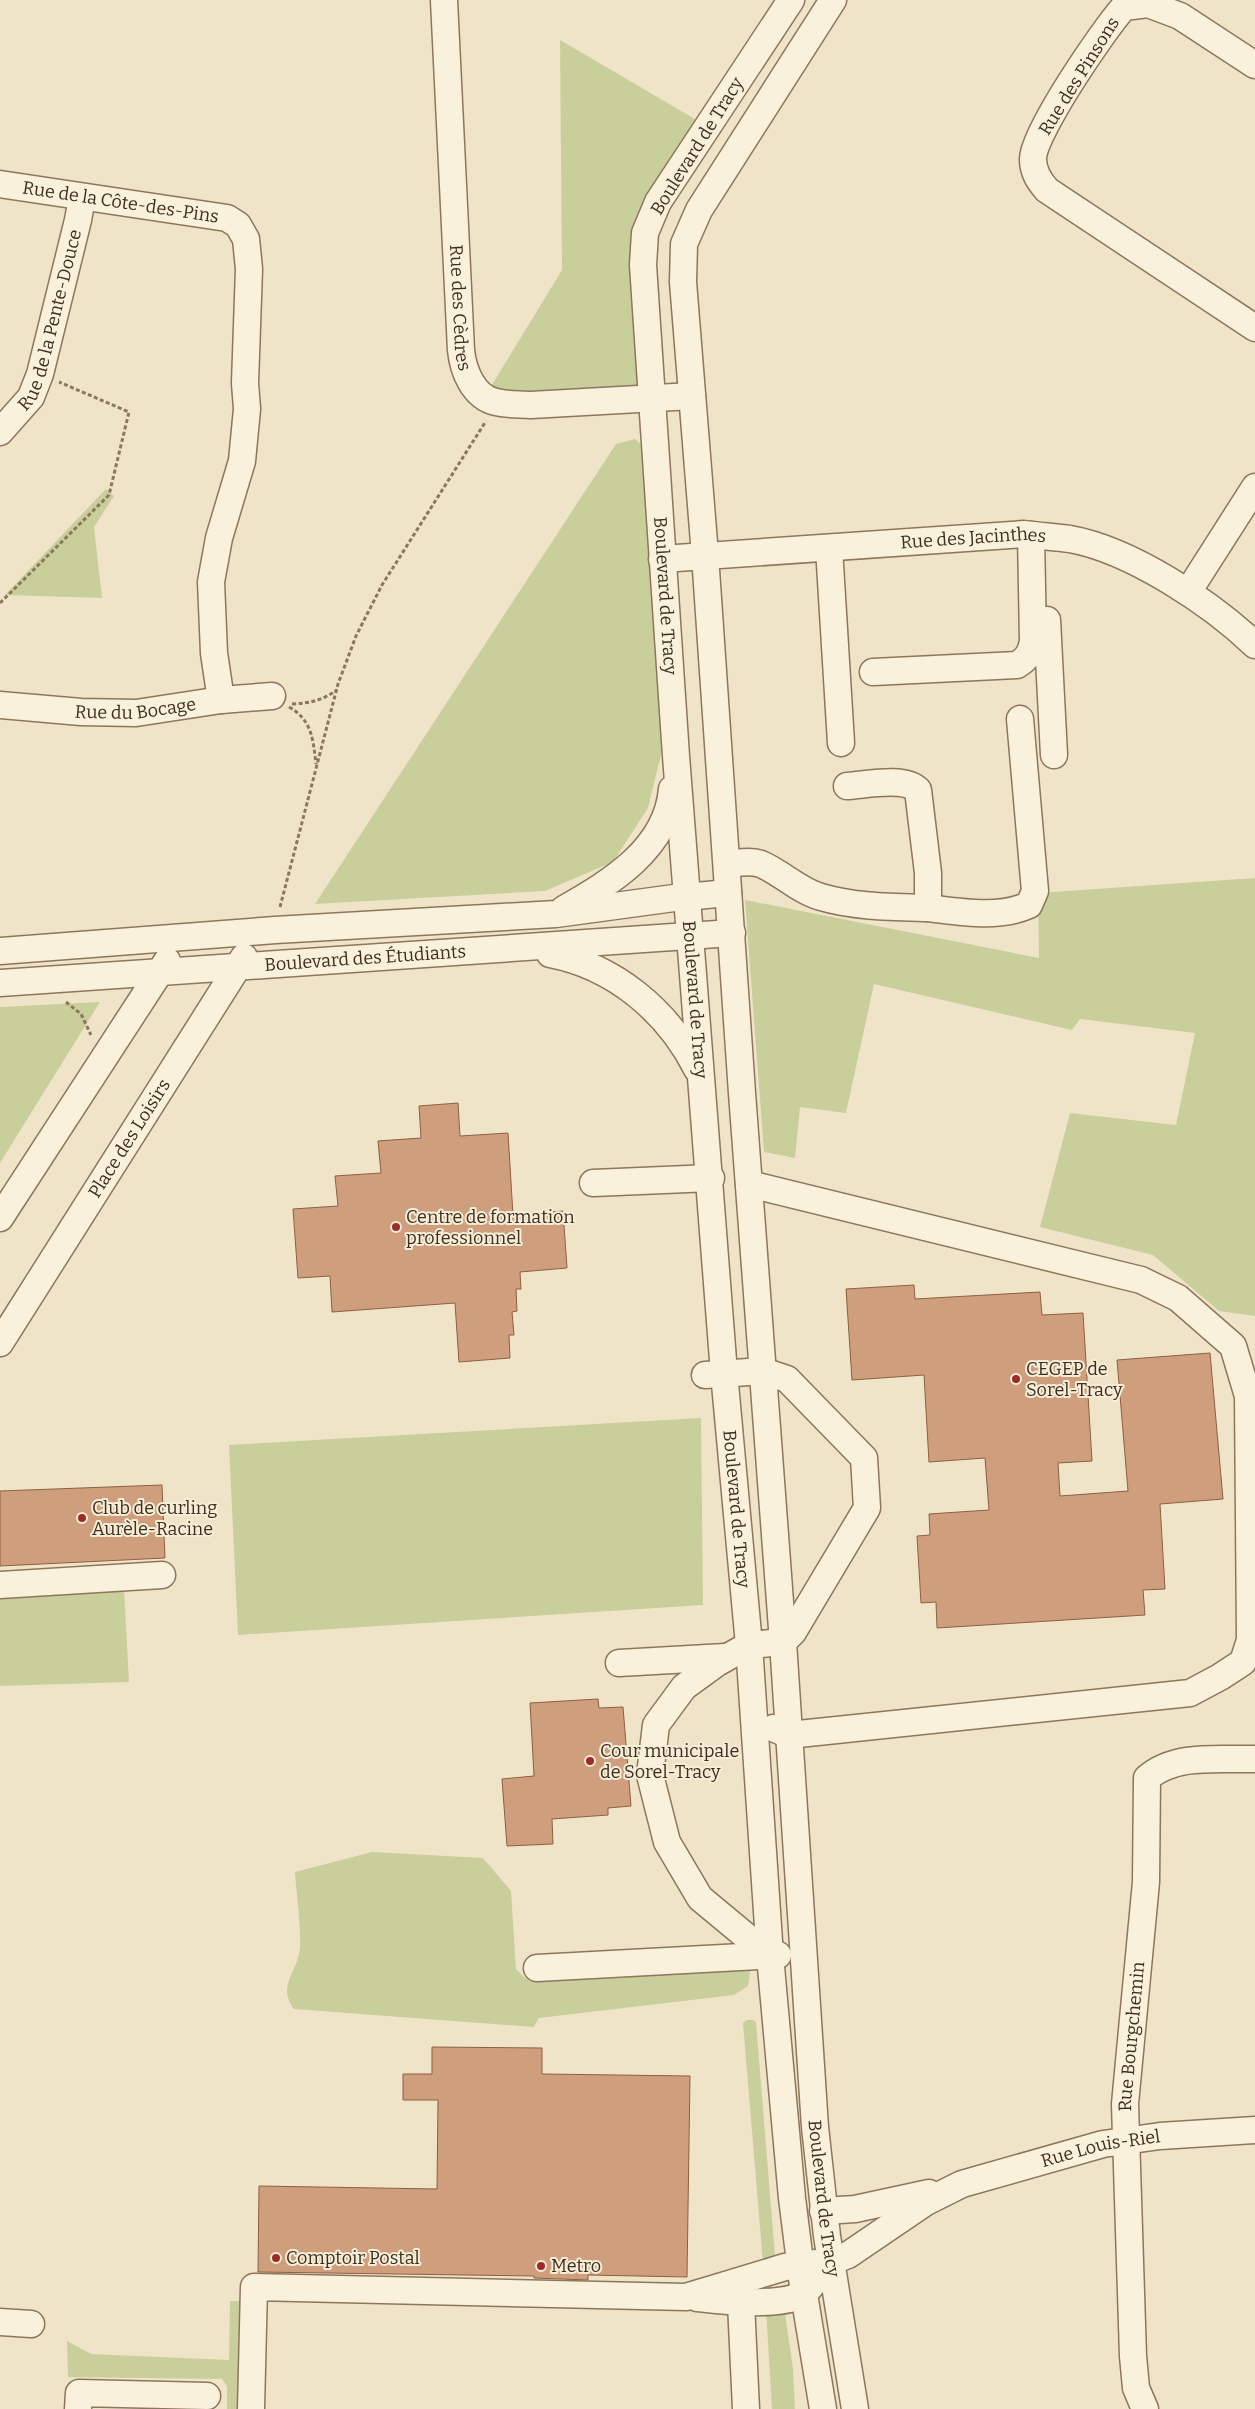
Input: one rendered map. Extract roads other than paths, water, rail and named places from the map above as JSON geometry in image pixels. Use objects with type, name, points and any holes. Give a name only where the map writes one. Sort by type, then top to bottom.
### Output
[{"type":"street","name":"Rue des Cèdres","points":[[444,0],[462,367],[469,381],[482,394],[494,402],[508,404],[531,405],[692,396]]},
{"type":"street","name":"Boulevard de Tracy","points":[[791,0],[669,184],[651,218],[645,234],[643,265],[676,756],[715,1233],[715,1374],[749,1645],[770,1956],[792,2198],[804,2294],[823,2409]]},
{"type":"street","name":"Boulevard de Tracy","points":[[830,1],[699,210],[684,244],[682,268],[705,555],[783,1642],[803,1952],[824,2211],[855,2409]]},
{"type":"street","name":"Rue des Pinsons","points":[[1255,65],[1180,16],[1148,4],[1124,7],[1106,28],[1045,124],[1033,157],[1034,171],[1047,190],[1255,328]]},
{"type":"street","name":"Rue de la Côte-des-Pins","points":[[0,184],[82,198],[227,218],[238,225],[246,239],[250,269],[245,383],[247,409],[242,461],[219,538],[211,582],[214,653],[221,700]]},
{"type":"street","name":"Rue de la Pente-Douce","points":[[0,432],[31,397],[40,374],[82,198]]},
{"type":"street","points":[[1188,592],[1255,487]]},
{"type":"street","name":"Rue des Jacinthes","points":[[662,559],[1037,536],[1070,539],[1142,566],[1188,592],[1255,645]]},
{"type":"street","points":[[873,672],[1017,665],[1026,659],[1031,651],[1033,641],[1037,536]]},
{"type":"street","points":[[1037,536],[1054,755]]},
{"type":"street","points":[[829,548],[841,743]]},
{"type":"street","name":"Rue du Bocage","points":[[0,705],[81,712],[136,713],[221,700],[272,696]]},
{"type":"street","points":[[727,864],[751,862],[762,865],[784,879],[820,897],[872,906],[998,913],[1016,911],[1029,906],[1035,892],[1020,718]]},
{"type":"street","points":[[556,914],[609,881],[632,864],[649,845],[661,829],[672,799],[676,756]]},
{"type":"street","points":[[847,786],[903,782],[913,785],[918,790],[928,873],[928,908]]},
{"type":"street","name":"Boulevard des Étudiants","points":[[0,951],[258,932],[556,914],[688,896],[728,893]]},
{"type":"street","name":"Place des Loisirs","points":[[0,1343],[238,968],[258,932]]},
{"type":"street","name":"Boulevard des Étudiants","points":[[0,983],[522,949],[732,933]]},
{"type":"street","points":[[0,1218],[183,937]]},
{"type":"street","points":[[522,949],[563,956],[586,963],[609,974],[629,987],[647,1003],[680,1039],[701,1077]]},
{"type":"street","points":[[594,1183],[711,1178]]},
{"type":"street","points":[[715,1233],[750,1196],[1141,1280],[1178,1298],[1233,1346],[1248,1396],[1250,1640],[1243,1662],[1190,1693],[789,1735],[754,1720]]},
{"type":"street","points":[[715,1374],[763,1370],[787,1379],[864,1458],[867,1508],[793,1632],[783,1642],[749,1645],[726,1657],[684,1687],[656,1725],[650,1775],[667,1842],[700,1898],[770,1956]]},
{"type":"street","points":[[0,1585],[162,1575]]},
{"type":"street","points":[[618,1663],[726,1657]]},
{"type":"street","name":"Rue Bourgchemin","points":[[1144,2407],[1136,2388],[1133,2356],[1124,2104],[1146,1882],[1147,1778],[1158,1769],[1180,1761],[1255,1759]]},
{"type":"street","points":[[537,1968],[770,1956],[803,1952]]},
{"type":"street","points":[[774,1992],[807,1988]]},
{"type":"street","name":"Rue Louis-Riel","points":[[824,2211],[855,2209],[949,2189],[1103,2144],[1125,2140],[1255,2130]]},
{"type":"street","name":"Rue Louis-Riel","points":[[686,2297],[800,2264],[832,2261],[860,2248],[902,2217],[949,2189]]},
{"type":"street","name":"Rue Louis-Riel","points":[[804,2294],[832,2261]]},
{"type":"street","points":[[252,2409],[254,2287],[686,2297],[741,2303],[787,2299],[804,2294]]},
{"type":"street","points":[[741,2303],[746,2409]]},
{"type":"street","points":[[0,2322],[31,2324]]},
{"type":"street","points":[[78,2409],[79,2393],[207,2396]]},
{"type":"place","name":"Centre de formation professionnel","points":[[396,1227]]},
{"type":"place","name":"CEGEP de Sorel-Tracy","points":[[1016,1379]]},
{"type":"place","name":"Club de curling Aurèle-Racine","points":[[82,1518]]},
{"type":"place","name":"Cour municipale de Sorel-Tracy","points":[[590,1761]]},
{"type":"place","name":"Comptoir Postal","points":[[276,2258]]},
{"type":"place","name":"Metro","points":[[541,2266]]}]
